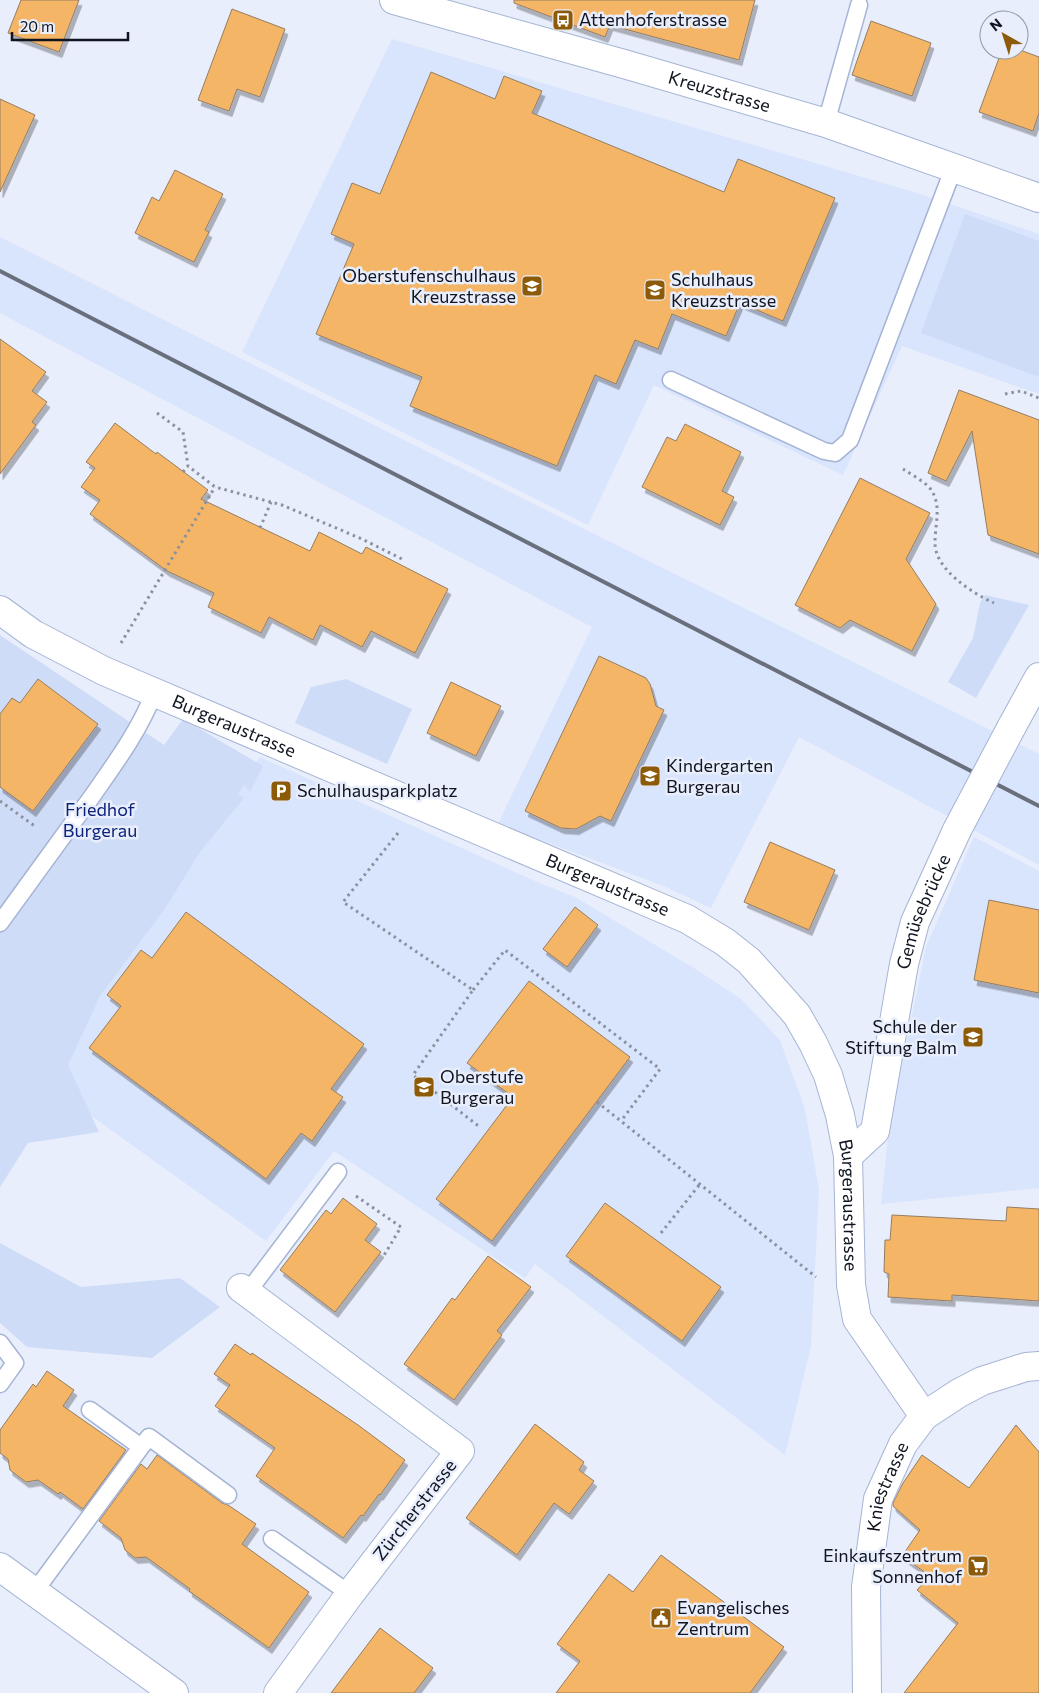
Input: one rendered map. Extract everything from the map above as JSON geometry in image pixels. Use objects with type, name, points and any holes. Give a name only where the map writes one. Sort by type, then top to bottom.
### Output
[{"type":"street","name":"Kreuzstrasse","points":[[394,0],[826,123],[1039,198]]},
{"type":"street","name":"Burgeraustrasse","points":[[0,610],[33,634],[104,671],[687,919],[725,942],[749,961],[797,1015],[828,1075],[840,1115],[848,1156],[851,1285],[857,1318],[924,1416]]},
{"type":"street","name":"Gemüsebrücke","points":[[848,1156],[875,1131],[904,964],[916,922],[957,830],[1039,677]]},
{"type":"street","name":"Zürcherstrasse","points":[[244,1291],[460,1451],[350,1594],[278,1693]]},
{"type":"street","name":"Kniestrasse","points":[[867,1693],[866,1587],[878,1499],[903,1444],[924,1416],[959,1393],[982,1381],[1026,1367],[1039,1366]]},
{"type":"street","points":[[0,1567],[174,1693]]},
{"type":"lane","points":[[826,123],[859,5]]},
{"type":"lane","points":[[672,380],[824,451],[835,453],[850,440],[954,168]]},
{"type":"lane","points":[[0,923],[133,738],[154,693]]},
{"type":"lane","points":[[244,1291],[335,1176]]},
{"type":"lane","points":[[0,1343],[15,1363],[0,1384]]},
{"type":"lane","points":[[90,1410],[141,1446]]},
{"type":"lane","points":[[35,1591],[149,1437],[228,1494]]},
{"type":"lane","points":[[272,1539],[350,1594]]},
{"type":"path","points":[[1006,394],[1021,391],[1039,398]]},
{"type":"path","points":[[157,413],[183,432],[188,466],[215,487],[282,505],[362,539],[404,560]]},
{"type":"path","points":[[183,472],[188,466]]},
{"type":"path","points":[[903,469],[929,487],[936,501],[938,513],[935,543],[937,556],[959,582],[975,594],[994,603]]},
{"type":"path","points":[[104,671],[215,487]]},
{"type":"path","points":[[260,528],[271,502]]},
{"type":"path","points":[[0,801],[59,843]]},
{"type":"path","points":[[400,830],[343,902],[474,990]]},
{"type":"path","points":[[481,1128],[413,1075],[505,950],[660,1068],[621,1121]]},
{"type":"path","points":[[597,1102],[818,1279]]},
{"type":"path","points":[[335,1176],[401,1228],[383,1257]]},
{"type":"path","points":[[661,1233],[700,1184]]},
{"type":"shaded area","name":"Schulhaus Kreuzstrasse","points":[[392,39],[917,193],[1039,234],[1039,394],[902,346],[843,475],[654,385],[588,525],[242,352]]},
{"type":"shaded area","points":[[0,237],[293,385],[1039,754],[1039,865],[799,737],[711,908],[666,887],[498,824],[592,627],[0,313]]},
{"type":"shaded area","name":"Oberstufe Burgerau","points":[[260,757],[537,882],[575,897],[697,970],[741,999],[780,1040],[805,1109],[819,1190],[811,1346],[785,1455],[535,1264],[525,1278],[334,1151],[266,1241],[20,1065]]},
{"type":"shaded area","name":"Schule der Stiftung Balm","points":[[974,837],[1039,871],[1039,1188],[881,1204],[889,1127],[926,947]]},
{"type":"green space","points":[[965,214],[1039,241],[1039,377],[921,333]]},
{"type":"green space","points":[[985,595],[1029,605],[976,698],[948,682],[973,638],[980,603]]},
{"type":"green space","name":"Friedhof Burgerau","points":[[0,635],[164,745],[183,719],[263,766],[250,792],[244,785],[238,794],[244,798],[200,852],[166,907],[100,996],[68,1065],[99,1132],[28,1143],[0,1187]]},
{"type":"green space","points":[[346,679],[412,709],[387,764],[295,723],[311,687]]},
{"type":"green space","points":[[0,1243],[81,1287],[180,1278],[220,1307],[152,1358],[27,1347],[0,1323]]},
{"type":"building","points":[[21,0],[79,0],[59,52],[8,33]]},
{"type":"building","points":[[514,0],[755,0],[739,60],[610,25],[605,37],[514,3]]},
{"type":"building","points":[[232,9],[285,29],[260,97],[237,89],[229,111],[198,100]]},
{"type":"building","points":[[871,21],[931,43],[912,96],[852,75]]},
{"type":"building","points":[[1029,53],[1039,57],[1039,113],[1033,131],[979,112],[998,60],[1029,60]]},
{"type":"building","name":"Oberstufenschulhaus Kreuzstrasse","points":[[431,72],[495,99],[504,76],[542,91],[532,113],[724,192],[738,159],[835,198],[783,321],[740,303],[726,336],[672,314],[658,349],[635,340],[616,384],[595,375],[557,466],[410,406],[422,377],[316,334],[354,244],[331,234],[352,183],[380,194]]},
{"type":"building","points":[[0,99],[35,115],[0,192]]},
{"type":"building","points":[[175,170],[223,194],[205,230],[209,232],[194,262],[135,233],[152,197],[159,201]]},
{"type":"building","points":[[0,339],[46,372],[32,391],[47,402],[32,422],[36,425],[0,474]]},
{"type":"building","points":[[959,390],[1039,420],[1039,554],[988,535],[972,431],[946,481],[928,473]]},
{"type":"building","points":[[115,423],[208,490],[201,499],[310,551],[319,532],[362,554],[366,547],[448,589],[415,653],[371,631],[362,647],[320,625],[313,640],[269,617],[261,633],[208,607],[214,593],[167,571],[90,514],[100,500],[81,487],[95,468],[86,462]]},
{"type":"building","points":[[685,424],[741,452],[722,491],[734,497],[720,525],[642,487],[667,437],[676,441]]},
{"type":"building","points":[[860,478],[930,513],[906,559],[936,604],[912,651],[850,620],[840,628],[795,605]]},
{"type":"building","points":[[599,656],[646,678],[650,684],[656,706],[664,710],[611,821],[600,816],[576,829],[561,828],[525,811]]},
{"type":"building","points":[[38,679],[98,724],[33,811],[0,787],[0,714],[12,698],[20,703]]},
{"type":"building","points":[[451,682],[501,706],[476,756],[427,733]]},
{"type":"building","points":[[770,842],[835,870],[809,930],[744,902]]},
{"type":"building","points":[[989,900],[1039,910],[1039,993],[974,980]]},
{"type":"building","points":[[575,907],[598,925],[567,967],[543,949]]},
{"type":"building","points":[[186,912],[364,1044],[331,1089],[343,1097],[312,1141],[301,1133],[266,1179],[89,1048],[121,1006],[107,995],[141,950],[152,958]]},
{"type":"building","name":"Oberstufe Burgerau","points":[[529,981],[630,1057],[492,1241],[436,1199],[513,1097],[467,1063]]},
{"type":"building","points":[[343,1198],[377,1224],[365,1240],[381,1252],[335,1312],[280,1270],[326,1210],[331,1214]]},
{"type":"building","points":[[605,1203],[721,1287],[682,1341],[566,1256]]},
{"type":"building","points":[[1007,1207],[1039,1209],[1039,1301],[952,1295],[952,1301],[888,1297],[889,1274],[884,1272],[885,1240],[890,1240],[892,1215],[1006,1221]]},
{"type":"building","points":[[488,1256],[531,1287],[497,1331],[502,1335],[454,1400],[404,1364],[452,1298],[455,1300]]},
{"type":"building","points":[[235,1344],[251,1355],[252,1353],[358,1425],[405,1460],[380,1495],[343,1538],[256,1476],[275,1448],[215,1406],[230,1385],[214,1374]]},
{"type":"building","points":[[47,1371],[74,1390],[63,1406],[126,1450],[83,1509],[60,1492],[58,1494],[38,1480],[26,1482],[10,1470],[8,1459],[0,1453],[0,1430],[33,1384],[36,1387]]},
{"type":"building","points":[[535,1424],[584,1462],[579,1470],[594,1481],[569,1514],[554,1503],[517,1555],[466,1518]]},
{"type":"building","name":"Einkaufszentrum Sonnenhof","points":[[1016,1425],[1039,1452],[1039,1693],[904,1693],[958,1623],[917,1590],[930,1576],[902,1556],[920,1530],[893,1506],[893,1503],[903,1483],[922,1455],[969,1488]]},
{"type":"building","points":[[157,1455],[222,1503],[256,1524],[242,1544],[309,1592],[269,1648],[189,1591],[190,1589],[146,1557],[135,1558],[125,1550],[121,1538],[99,1521],[141,1464],[147,1469]]},
{"type":"building","name":"Evangelisches Zentrum","points":[[661,1555],[784,1647],[750,1693],[556,1693],[580,1661],[557,1644],[609,1574],[633,1592]]},
{"type":"building","points":[[380,1628],[433,1668],[414,1693],[331,1693]]},
{"type":"railway","points":[[0,271],[1039,806]]},
{"type":"place","name":"Attenhoferstrasse","points":[[563,20]]},
{"type":"place","name":"Oberstufenschulhaus Kreuzstrasse","points":[[532,286]]},
{"type":"place","name":"Schulhaus Kreuzstrasse","points":[[655,290]]},
{"type":"place","name":"Kindergarten Burgerau","points":[[650,776]]},
{"type":"place","name":"Schulhausparkplatz","points":[[281,791]]},
{"type":"place","name":"Schule der Stiftung Balm","points":[[973,1037]]},
{"type":"place","name":"Oberstufe Burgerau","points":[[424,1087]]},
{"type":"place","name":"Einkaufszentrum Sonnenhof","points":[[978,1566]]},
{"type":"place","name":"Evangelisches Zentrum","points":[[661,1618]]}]
